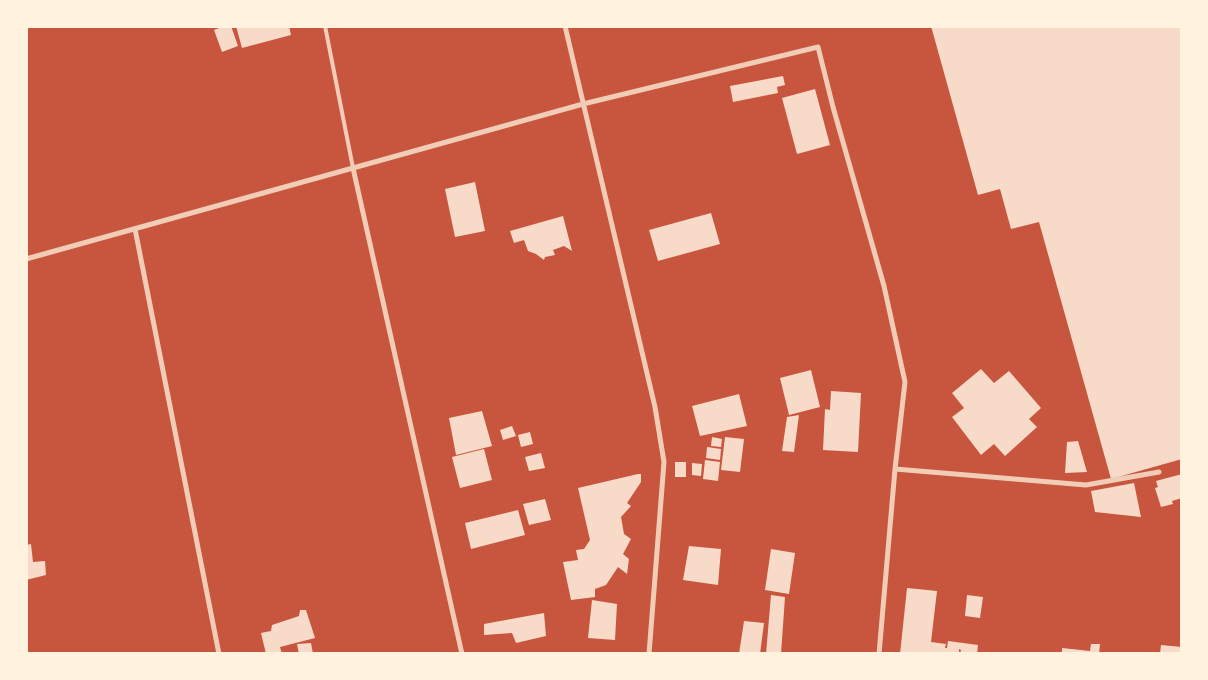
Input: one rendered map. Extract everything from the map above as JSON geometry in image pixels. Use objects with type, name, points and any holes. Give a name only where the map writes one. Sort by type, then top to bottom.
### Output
[{"type":"street","points":[[566,26],[655,407],[664,462],[649,654]]},
{"type":"street","points":[[26,259],[583,104],[818,46],[884,286],[905,382],[895,469],[879,654]]},
{"type":"street","points":[[353,168],[462,654]]},
{"type":"street","points":[[135,229],[219,654]]},
{"type":"street","points":[[895,469],[1086,485],[1159,472]]},
{"type":"lane","points":[[325,26],[353,168]]},
{"type":"building","points":[[231,26],[238,46],[222,52],[214,30]]},
{"type":"building","points":[[236,26],[289,26],[291,35],[242,48]]},
{"type":"building","points":[[931,26],[1182,26],[1182,459],[1111,479],[1039,222],[1011,229],[1000,189],[978,195]]},
{"type":"building","points":[[783,76],[785,85],[777,87],[778,93],[733,102],[730,86]]},
{"type":"building","points":[[815,89],[830,145],[797,154],[782,98]]},
{"type":"building","points":[[475,182],[485,231],[455,237],[445,189]]},
{"type":"building","points":[[711,213],[720,244],[658,261],[649,230]]},
{"type":"building","points":[[563,216],[572,251],[564,246],[553,250],[555,255],[545,257],[544,260],[528,251],[524,240],[514,243],[510,231]]},
{"type":"building","points":[[981,369],[994,383],[1009,371],[1041,408],[1029,419],[1037,427],[1005,456],[994,444],[981,455],[952,417],[964,408],[952,393]]},
{"type":"building","points":[[811,370],[820,407],[789,415],[780,378]]},
{"type":"building","points":[[831,391],[861,393],[858,452],[823,450],[825,409],[830,410]]},
{"type":"building","points":[[739,394],[747,426],[700,436],[692,406]]},
{"type":"building","points":[[482,411],[492,446],[456,455],[449,418]]},
{"type":"building","points":[[799,415],[794,452],[782,451],[787,417]]},
{"type":"building","points":[[512,426],[516,436],[503,440],[500,430]]},
{"type":"building","points":[[530,432],[533,444],[521,447],[518,435]]},
{"type":"building","points":[[712,437],[722,439],[721,447],[711,446]]},
{"type":"building","points":[[725,437],[744,439],[740,472],[721,470]]},
{"type":"building","points":[[1078,441],[1087,472],[1065,473],[1067,442]]},
{"type":"building","points":[[707,447],[721,449],[720,460],[706,458]]},
{"type":"building","points":[[484,449],[492,480],[460,488],[452,457]]},
{"type":"building","points":[[541,453],[545,468],[529,471],[525,457]]},
{"type":"building","points":[[705,460],[720,462],[718,481],[703,479]]},
{"type":"building","points":[[675,462],[686,462],[686,477],[675,477]]},
{"type":"building","points":[[692,463],[702,464],[701,476],[692,475]]},
{"type":"building","points":[[641,474],[641,482],[627,503],[631,506],[621,517],[624,534],[631,539],[623,554],[629,559],[627,574],[618,567],[606,585],[595,589],[595,597],[571,600],[563,562],[578,560],[576,550],[584,549],[590,540],[578,488]]},
{"type":"building","points":[[1182,474],[1182,498],[1172,501],[1173,504],[1161,507],[1155,488],[1158,487],[1156,481]]},
{"type":"building","points":[[1134,483],[1141,517],[1095,512],[1091,491]]},
{"type":"building","points":[[545,499],[551,520],[529,525],[523,504]]},
{"type":"building","points":[[518,510],[525,535],[471,549],[465,523]]},
{"type":"building","points":[[31,544],[33,562],[45,561],[46,575],[26,580],[26,545]]},
{"type":"building","points":[[689,546],[721,549],[718,585],[683,580]]},
{"type":"building","points":[[771,549],[795,553],[789,594],[765,590]]},
{"type":"building","points":[[907,588],[937,591],[931,642],[946,644],[945,648],[947,648],[948,641],[978,645],[977,654],[960,654],[961,650],[959,649],[959,654],[900,654]]},
{"type":"building","points":[[771,595],[785,597],[781,654],[766,654]]},
{"type":"building","points":[[967,595],[983,597],[980,618],[965,616]]},
{"type":"building","points":[[592,600],[617,604],[615,640],[588,638]]},
{"type":"building","points":[[300,610],[306,610],[315,638],[280,647],[282,654],[266,654],[261,633],[271,631],[272,625],[299,616]]},
{"type":"building","points":[[544,613],[546,636],[516,643],[512,633],[484,635],[484,624]]},
{"type":"building","points":[[744,621],[764,623],[760,654],[739,654]]},
{"type":"building","points":[[311,643],[313,654],[299,654],[297,644]]},
{"type":"building","points":[[1091,644],[1100,644],[1099,654],[1062,654],[1062,648],[1090,651]]},
{"type":"building","points":[[1161,645],[1182,647],[1182,654],[1160,654]]}]
